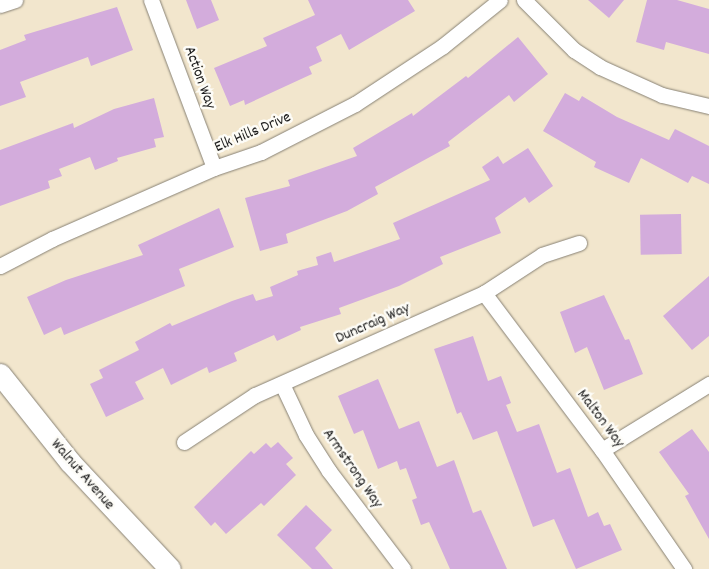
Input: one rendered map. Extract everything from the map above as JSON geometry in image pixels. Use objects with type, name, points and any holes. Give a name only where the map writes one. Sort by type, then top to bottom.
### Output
[{"type":"street","points":[[0,5],[15,0]]},
{"type":"street","name":"Action Way","points":[[151,0],[214,168]]},
{"type":"street","name":"Elk Hills Drive","points":[[0,266],[52,239],[214,168],[261,152],[355,104],[443,46],[500,0]]},
{"type":"street","points":[[524,0],[562,39],[600,67],[662,95],[709,106]]},
{"type":"street","name":"Duncraig Way","points":[[184,442],[216,418],[282,384],[484,293],[542,255],[579,243]]},
{"type":"street","name":"Malton Way","points":[[484,293],[602,450],[684,569]]},
{"type":"street","name":"Walnut Avenue","points":[[0,374],[70,462],[170,569]]},
{"type":"street","name":"Armstrong Way","points":[[282,384],[306,435],[329,471],[403,569]]},
{"type":"street","points":[[602,450],[709,384]]},
{"type":"building","points":[[186,0],[211,0],[219,20],[197,29]]},
{"type":"building","points":[[308,0],[408,0],[415,11],[349,50],[341,34],[316,47],[322,61],[309,67],[312,74],[245,105],[244,100],[230,106],[214,68],[267,46],[263,38],[315,15]]},
{"type":"building","points":[[588,0],[624,0],[609,18]]},
{"type":"building","points":[[647,0],[677,0],[709,9],[709,54],[666,42],[664,50],[636,42]]},
{"type":"building","points":[[117,7],[133,50],[91,66],[88,57],[20,82],[26,97],[0,106],[0,50],[26,40],[24,35]]},
{"type":"building","points":[[518,37],[548,74],[514,102],[509,95],[448,142],[450,146],[375,187],[378,194],[347,211],[286,234],[288,243],[260,251],[245,198],[290,186],[288,180],[357,156],[353,148],[412,113],[413,116],[466,76],[468,78]]},
{"type":"building","points":[[565,93],[579,101],[582,96],[617,117],[669,140],[675,129],[709,146],[709,184],[692,176],[688,183],[641,158],[629,183],[594,167],[596,162],[543,131]]},
{"type":"building","points":[[154,98],[164,137],[154,139],[156,147],[117,158],[118,161],[95,170],[90,157],[59,169],[62,176],[48,181],[50,188],[0,206],[0,150],[73,123],[74,128],[114,109]]},
{"type":"building","points":[[528,148],[553,186],[529,203],[525,197],[495,218],[501,233],[440,257],[443,264],[399,286],[339,308],[341,314],[300,327],[301,330],[277,341],[274,335],[234,353],[237,361],[209,373],[207,367],[171,385],[163,368],[135,382],[144,399],[106,417],[90,384],[103,378],[99,370],[139,350],[135,342],[170,323],[172,326],[253,294],[256,301],[273,296],[270,287],[298,275],[297,271],[318,265],[316,257],[331,252],[334,262],[400,239],[393,223],[490,180],[482,167],[498,156],[503,164]]},
{"type":"building","points":[[219,208],[234,247],[179,269],[185,286],[64,335],[61,327],[44,335],[27,297],[66,280],[143,255],[138,245]]},
{"type":"building","points":[[681,214],[682,254],[641,255],[640,215]]},
{"type":"building","points":[[709,276],[709,336],[692,350],[663,316]]},
{"type":"building","points":[[604,295],[625,340],[629,339],[643,374],[604,390],[587,347],[575,353],[560,312]]},
{"type":"building","points":[[473,336],[488,381],[501,376],[511,403],[506,405],[517,432],[539,424],[557,473],[570,468],[588,517],[598,512],[604,526],[610,524],[622,550],[576,569],[554,519],[533,527],[497,431],[473,440],[461,412],[457,414],[434,349]]},
{"type":"building","points":[[378,379],[399,429],[419,421],[437,467],[454,460],[473,513],[481,510],[507,569],[450,569],[429,522],[421,525],[412,500],[417,498],[406,468],[400,470],[397,461],[378,469],[363,430],[354,434],[338,396]]},
{"type":"building","points":[[692,429],[709,452],[709,539],[685,496],[689,494],[659,452]]},
{"type":"building","points":[[278,442],[293,458],[286,464],[296,475],[264,506],[261,503],[226,534],[215,522],[211,526],[194,507],[251,451],[254,454],[266,443],[271,448]]},
{"type":"building","points":[[306,505],[332,530],[315,548],[333,569],[312,569],[277,535]]}]
